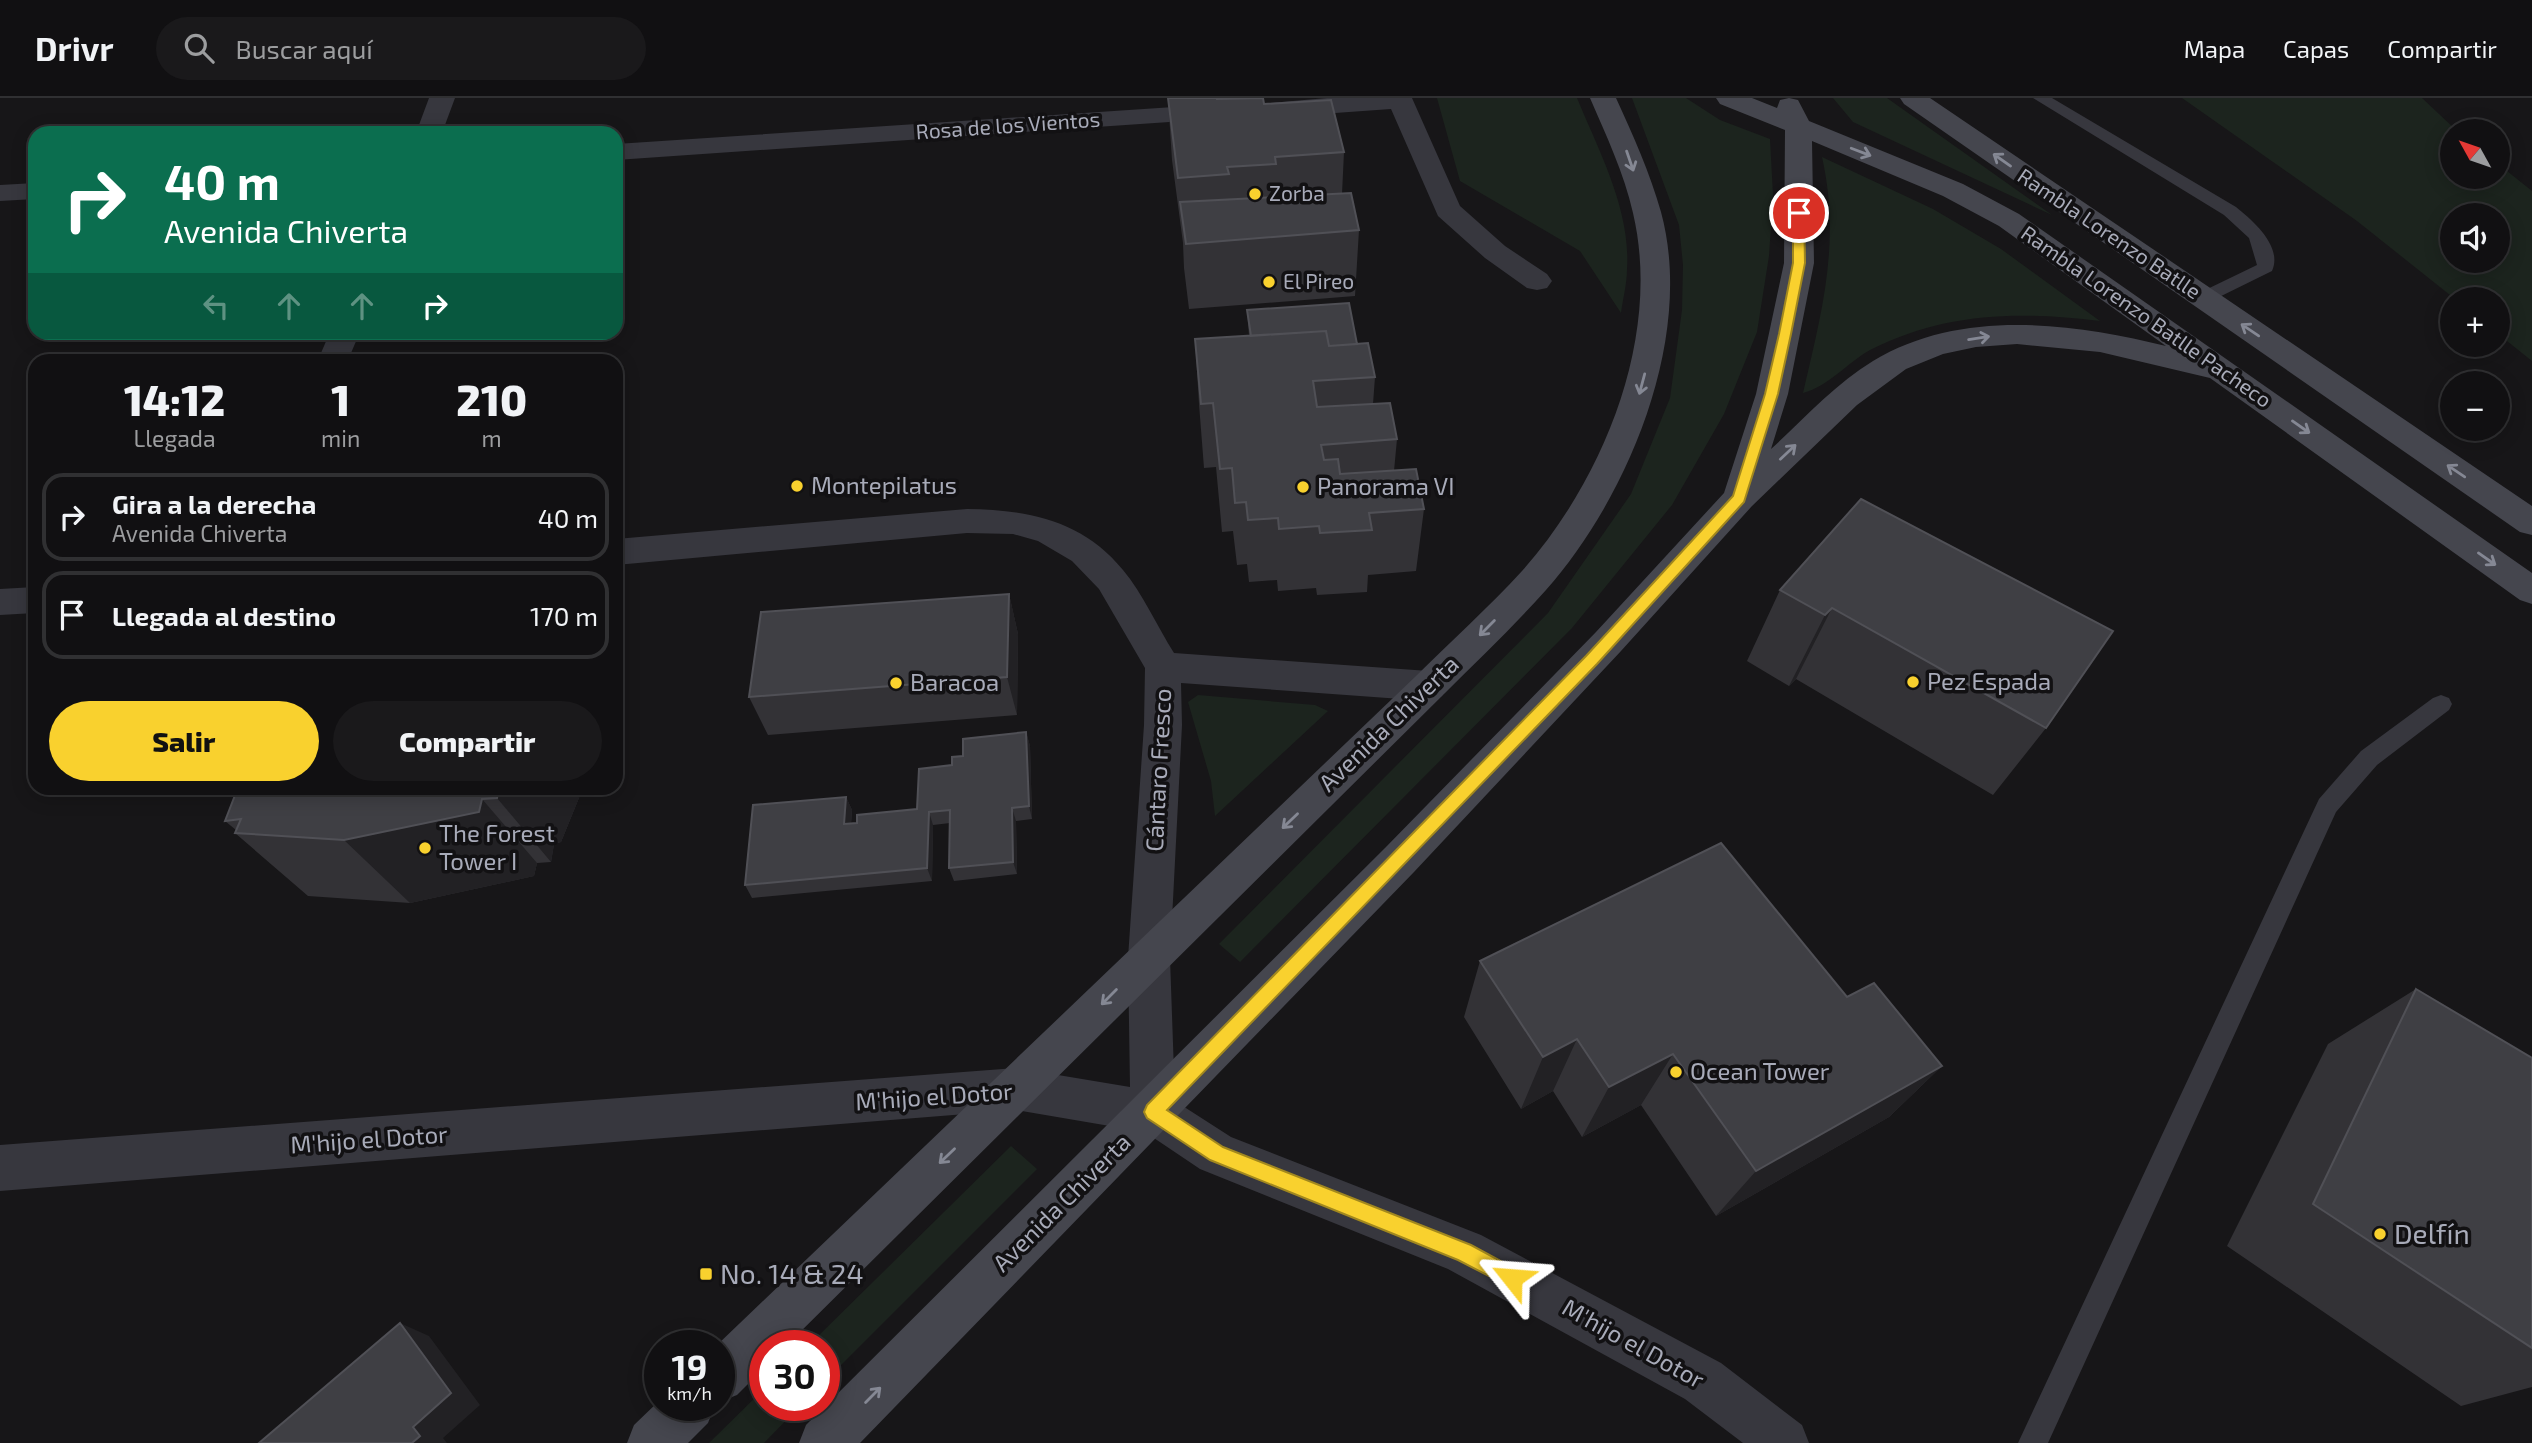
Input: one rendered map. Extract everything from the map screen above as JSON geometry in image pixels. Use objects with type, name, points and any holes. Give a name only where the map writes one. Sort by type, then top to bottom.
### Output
[{"type":"street","points":[[432,126],[442,98]]},
{"type":"street","name":"Avenida Chiverta","points":[[735,1361],[1429,686],[1535,579],[1566,536],[1606,476],[1641,389],[1654,307],[1652,246],[1647,213],[1625,148],[1603,98]]},
{"type":"street","name":"Rambla Lorenzo Batlle Pacheco","points":[[1729,98],[1953,190],[2009,220],[2532,592]]},
{"type":"street","name":"Avenida Chiverta","points":[[824,1443],[1153,1112],[1591,660],[1739,498],[1772,394],[1799,263],[1798,127],[1786,98]]},
{"type":"street","name":"Rambla Lorenzo Batlle","points":[[1913,98],[2532,523]]},
{"type":"street","points":[[1399,99],[1448,210],[1495,252],[1537,281]]},
{"type":"street","name":"Rosa de los Vientos","points":[[623,152],[1399,99]]},
{"type":"street","points":[[0,193],[28,191]]},
{"type":"street","points":[[1739,498],[1838,405],[1891,364],[1923,350],[1996,335],[2070,335],[2116,343],[2223,371]]},
{"type":"street","name":"Cántaro Fresco","points":[[623,551],[967,522],[1013,522],[1049,532],[1084,552],[1111,580],[1163,667],[1163,725],[1149,958],[1153,1112]]},
{"type":"street","points":[[0,602],[28,600]]},
{"type":"street","points":[[1163,667],[1429,686]]},
{"type":"street","name":"M'hijo el Dotor","points":[[0,1168],[1016,1089],[1153,1112],[1216,1153],[1464,1252],[1703,1381],[1784,1443]]},
{"type":"street","points":[[0,1192],[47,1165]]},
{"type":"street","points":[[652,1443],[674,1421]]},
{"type":"lane","points":[[2041,98],[2230,211],[2253,230],[2265,247],[2266,267],[2203,298]]},
{"type":"lane","points":[[2033,1443],[2327,806],[2369,758],[2441,704]]},
{"type":"shaded area","points":[[1437,98],[1577,98],[1612,181],[1624,225],[1627,275],[1621,313],[1580,251],[1460,181]]},
{"type":"shaded area","points":[[1632,98],[1686,98],[1720,120],[1770,139],[1773,195],[1769,256],[1757,332],[1724,414],[1672,505],[1572,628],[1240,962],[1219,944],[1548,613],[1631,494],[1670,398],[1682,310],[1683,265],[1679,225]]},
{"type":"shaded area","points":[[1833,98],[1887,98],[2052,215],[1853,122]]},
{"type":"shaded area","points":[[2182,98],[2422,98],[2444,119],[2440,119],[2440,189],[2510,189],[2510,173],[2532,191],[2532,361],[2510,343],[2510,287],[2440,287],[2357,221]]},
{"type":"shaded area","points":[[1822,157],[1933,209],[2001,249],[2100,321],[2011,316],[1954,321],[1898,337],[1870,350],[1830,380],[1803,393],[1827,276],[1830,218]]},
{"type":"shaded area","points":[[1198,695],[1315,705],[1328,711],[1215,816],[1211,781],[1188,702]]},
{"type":"shaded area","points":[[1011,1146],[1037,1169],[840,1366],[840,1330],[824,1330]]},
{"type":"shaded area","points":[[749,1404],[749,1421],[785,1421],[764,1443],[709,1443],[731,1421],[735,1421],[735,1417]]},
{"type":"building","points":[[1168,98],[1263,98],[1264,104],[1331,100],[1344,152],[1275,157],[1276,164],[1227,167],[1229,174],[1178,178]]},
{"type":"building","points":[[1351,193],[1359,230],[1186,244],[1180,202]]},
{"type":"building","points":[[1349,303],[1357,344],[1329,346],[1326,331],[1251,336],[1247,310]]},
{"type":"building","points":[[1326,331],[1329,346],[1368,343],[1375,377],[1313,381],[1317,407],[1390,403],[1397,439],[1321,445],[1324,460],[1338,459],[1340,474],[1416,469],[1424,509],[1369,513],[1372,530],[1320,533],[1319,526],[1279,529],[1278,518],[1248,520],[1246,502],[1235,503],[1232,468],[1220,469],[1213,403],[1201,404],[1195,339]]},
{"type":"building","points":[[1861,499],[2113,631],[2046,728],[1832,608],[1825,615],[1780,590]]},
{"type":"building","points":[[1009,594],[1007,677],[749,697],[761,612]]},
{"type":"building","points":[[1026,732],[1029,806],[1012,808],[1013,862],[949,868],[950,810],[929,812],[927,868],[745,885],[753,805],[846,797],[844,824],[857,823],[857,815],[917,809],[919,769],[952,765],[952,757],[963,756],[963,739]]},
{"type":"building","points":[[235,795],[498,795],[497,798],[482,799],[479,812],[344,840],[235,833],[241,819],[225,821]]},
{"type":"building","points":[[1721,843],[1847,997],[1874,983],[1942,1066],[1756,1171],[1673,1054],[1609,1087],[1577,1039],[1543,1057],[1480,961]]},
{"type":"building","points":[[2416,989],[2532,1058],[2532,1348],[2313,1204]]},
{"type":"building","points":[[400,1323],[451,1393],[413,1427],[420,1436],[412,1443],[259,1443]]},
{"type":"place","name":"Zorba","points":[[1255,194]]},
{"type":"place","name":"El Pireo","points":[[1269,282]]},
{"type":"place","name":"Montepilatus","points":[[797,486]]},
{"type":"place","name":"Panorama VI","points":[[1303,487]]},
{"type":"place","name":"Pez Espada","points":[[1913,682]]},
{"type":"place","name":"Baracoa","points":[[896,683]]},
{"type":"place","name":"The Forest Tower I","points":[[425,848]]},
{"type":"place","name":"Ocean Tower","points":[[1676,1072]]},
{"type":"place","name":"Delfín","points":[[2380,1234]]},
{"type":"place","name":"No. 14 & 24","points":[[706,1274]]},
{"type":"route","points":[[1512,1278],[1464,1252],[1216,1153],[1153,1112],[1591,660],[1739,498],[1772,394],[1785,334],[1799,263],[1799,213]]}]
